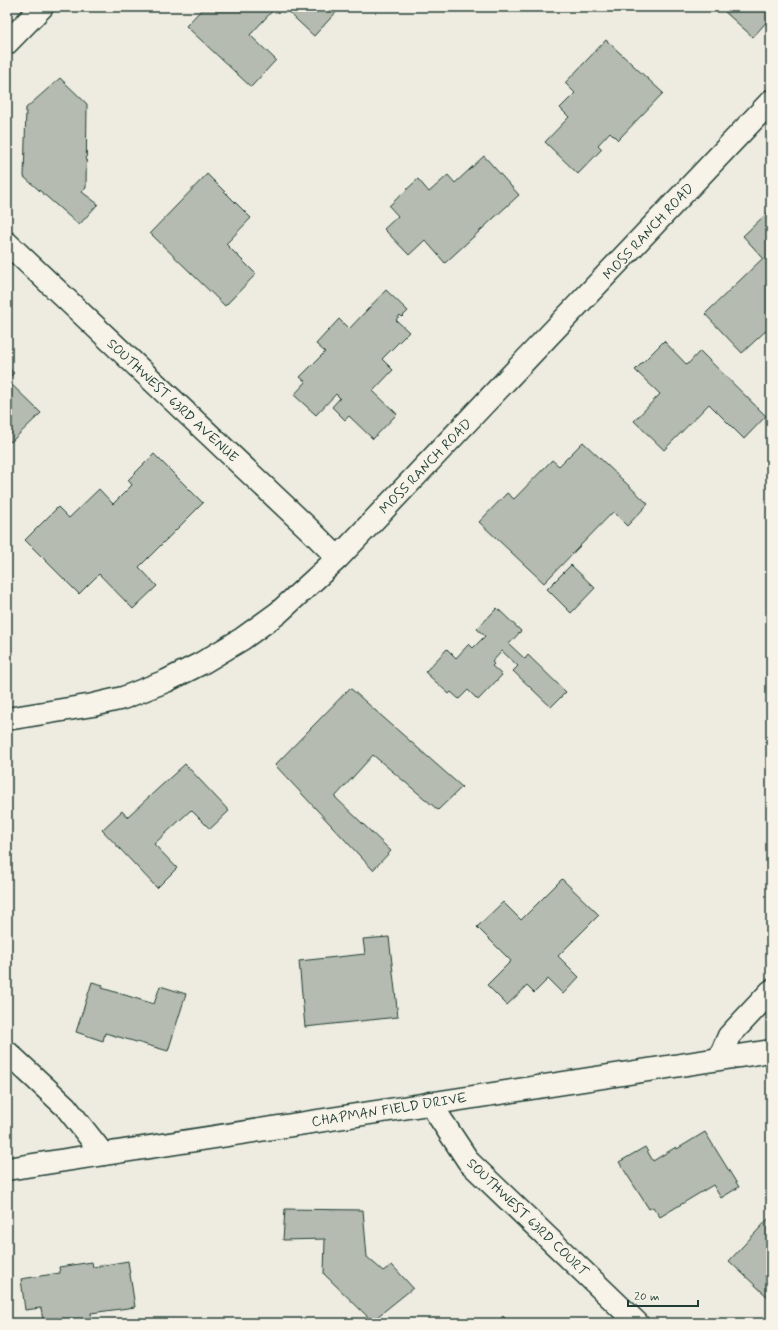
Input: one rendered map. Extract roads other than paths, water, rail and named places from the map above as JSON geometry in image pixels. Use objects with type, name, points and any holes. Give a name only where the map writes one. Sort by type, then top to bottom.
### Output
[{"type":"street","points":[[7,43],[42,7]]},
{"type":"street","name":"MOSS RANCH ROAD","points":[[7,719],[86,706],[122,698],[166,681],[202,663],[248,635],[278,613],[338,558],[771,101]]},
{"type":"street","name":"SOUTHWEST 63RD AVENUE","points":[[7,243],[338,558]]},
{"type":"street","points":[[719,1059],[729,1036],[771,991]]},
{"type":"street","name":"CHAPMAN FIELD DRIVE","points":[[7,1169],[771,1051]]},
{"type":"street","points":[[7,1052],[66,1107],[103,1154]]},
{"type":"street","name":"SOUTHWEST 63RD COURT","points":[[430,1103],[469,1162],[637,1323]]}]
